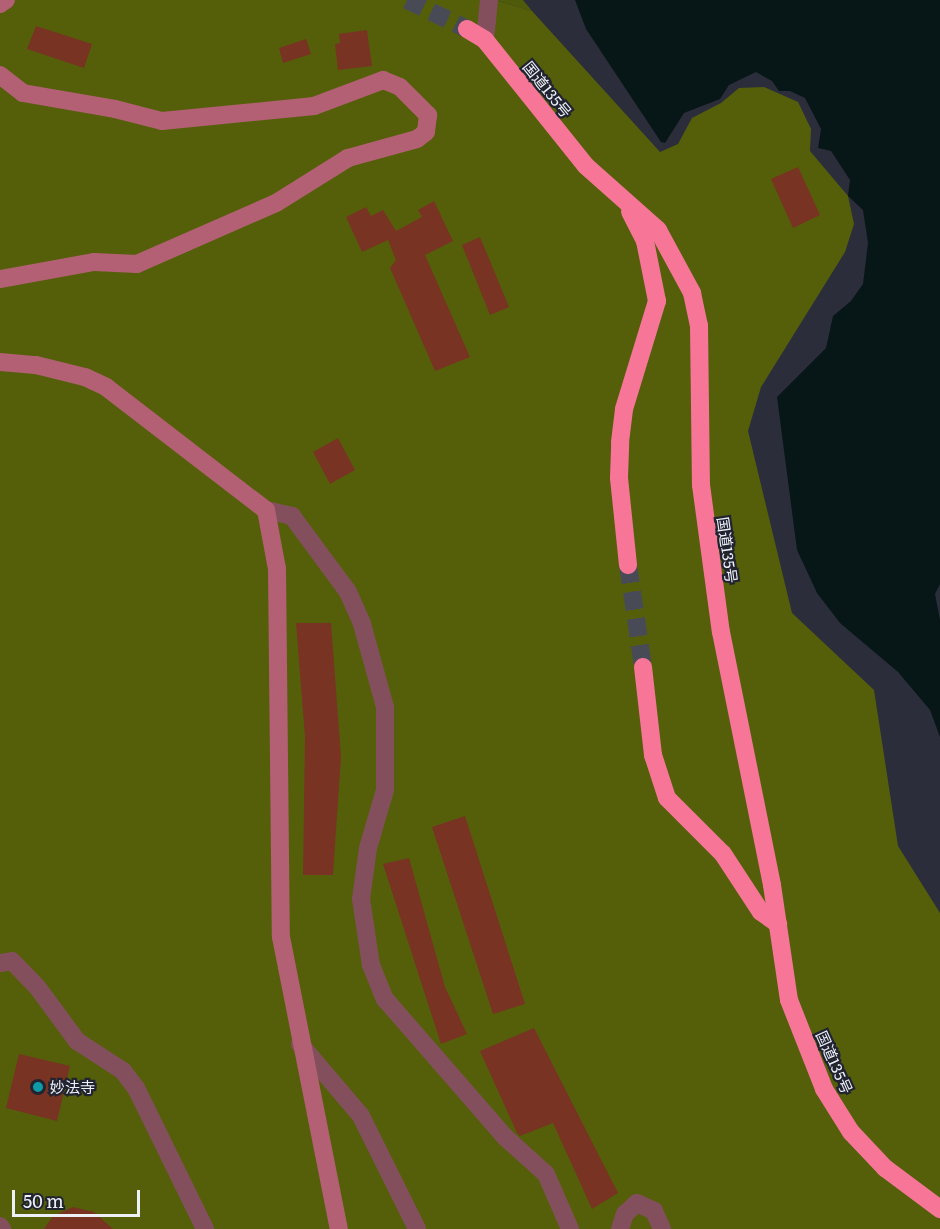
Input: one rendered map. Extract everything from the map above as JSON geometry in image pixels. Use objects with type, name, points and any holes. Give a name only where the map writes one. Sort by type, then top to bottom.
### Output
[{"type":"highway","name":"国道135号","points":[[467,29],[485,40],[586,166],[658,230],[692,293],[699,325],[703,496],[721,632],[778,924],[789,1000],[824,1089],[851,1132],[885,1168],[940,1209]]},
{"type":"highway","name":"国道135号","points":[[624,200],[645,240],[657,301],[624,409],[620,442],[619,478],[628,565]]},
{"type":"highway","points":[[642,666],[652,755],[667,798],[723,855],[761,912],[778,924]]},
{"type":"street","points":[[0,4],[6,0]]},
{"type":"street","points":[[485,40],[489,0]]},
{"type":"street","points":[[0,75],[23,93],[115,109],[162,122],[314,106],[383,80],[400,87],[428,115],[426,132],[417,139],[348,158],[276,203],[137,264],[94,262],[0,279]]},
{"type":"street","points":[[0,362],[36,365],[84,377],[106,387],[266,510],[292,516],[348,592],[362,624],[385,707],[385,790],[368,848],[362,899],[371,965],[385,999],[505,1137],[546,1174],[570,1229]]},
{"type":"street","points":[[266,510],[277,569],[281,937],[299,1043],[339,1229]]},
{"type":"street","points":[[0,963],[12,961],[38,988],[77,1041],[123,1071],[136,1088],[206,1229]]},
{"type":"street","points":[[299,1043],[361,1116],[417,1229]]},
{"type":"street","points":[[621,1229],[625,1214],[637,1203],[654,1211],[662,1229]]},
{"type":"green space","points":[[0,0],[495,0],[532,11],[660,152],[678,144],[692,118],[721,103],[739,88],[764,87],[798,102],[811,129],[810,151],[848,196],[854,224],[845,252],[761,387],[748,431],[792,613],[874,690],[898,846],[940,913],[940,1229],[0,1229]]},
{"type":"green space","points":[[495,0],[523,0],[532,11]]},
{"type":"shaded area","points":[[575,0],[940,0],[940,584],[935,594],[940,620],[940,737],[930,710],[898,672],[840,623],[817,593],[797,550],[777,397],[826,348],[833,316],[851,301],[863,284],[868,243],[863,210],[848,196],[850,180],[831,151],[818,148],[821,129],[805,98],[790,91],[779,91],[772,81],[756,72],[729,85],[720,99],[684,113],[665,143],[661,142],[586,29]]},
{"type":"building","points":[[36,26],[92,44],[84,68],[27,49]]},
{"type":"building","points":[[367,30],[372,66],[338,70],[335,44],[340,43],[339,34]]},
{"type":"building","points":[[306,39],[311,54],[283,63],[279,48]]},
{"type":"building","points":[[798,167],[820,215],[793,228],[771,179]]},
{"type":"building","points":[[434,201],[453,241],[425,255],[470,357],[435,371],[390,268],[396,260],[388,240],[362,252],[346,217],[366,207],[371,216],[383,210],[396,231],[422,217],[418,210]]},
{"type":"building","points":[[480,237],[509,307],[490,315],[462,245]]},
{"type":"building","points":[[338,438],[355,470],[330,484],[313,452]]},
{"type":"building","points":[[296,623],[331,623],[341,757],[333,875],[303,875],[305,737]]},
{"type":"building","points":[[465,816],[525,1004],[493,1014],[432,827]]},
{"type":"building","points":[[409,858],[445,987],[467,1034],[441,1044],[383,864]]},
{"type":"building","points":[[534,1028],[618,1193],[592,1209],[553,1123],[520,1136],[480,1051]]},
{"type":"building","name":"妙法寺","points":[[19,1054],[70,1066],[57,1121],[6,1108]]},
{"type":"building","points":[[73,1207],[94,1212],[113,1229],[44,1229],[53,1216]]},
{"type":"tunnel","points":[[407,0],[467,29]]},
{"type":"tunnel","points":[[628,565],[643,667]]},
{"type":"place","name":"妙法寺","points":[[38,1087]]}]
